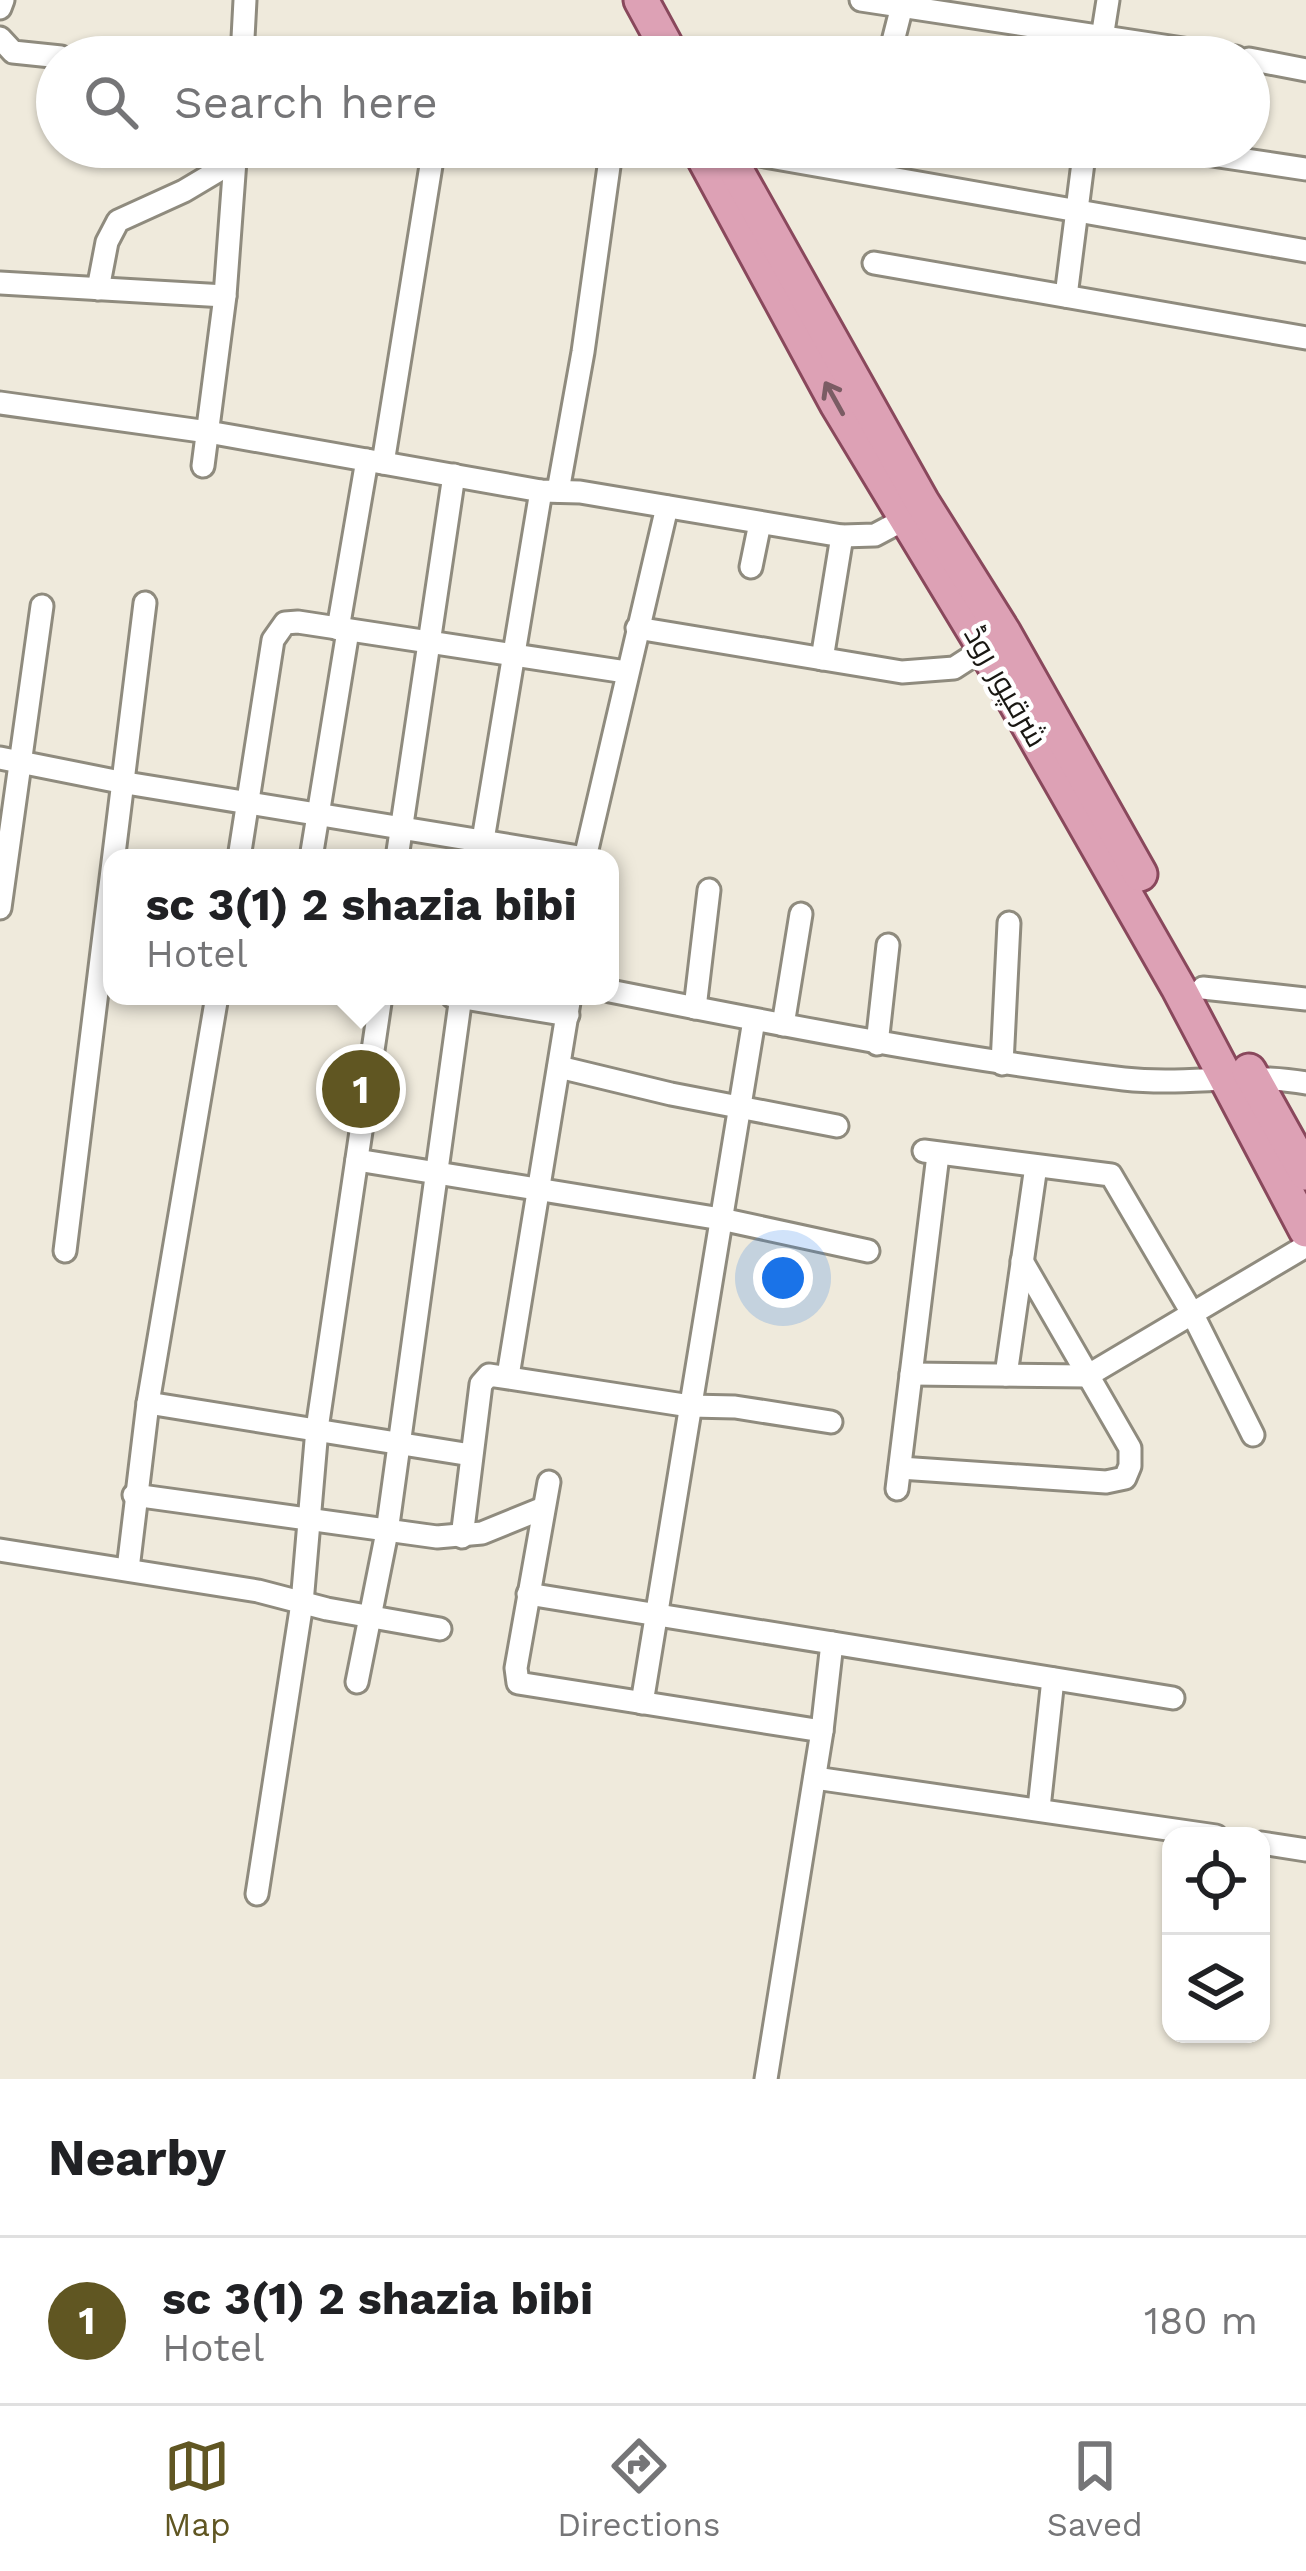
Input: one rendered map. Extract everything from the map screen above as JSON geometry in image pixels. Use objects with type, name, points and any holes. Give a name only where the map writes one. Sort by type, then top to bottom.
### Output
[{"type":"main road","points":[[619,0],[638,36]]},
{"type":"main road","points":[[641,0],[661,36]]},
{"type":"main road","name":"شرقپور روڈ","points":[[721,168],[836,404],[907,518],[994,641],[1203,988],[1306,1230]]},
{"type":"main road","name":"شرقپور روڈ","points":[[723,168],[922,502],[994,641],[1242,1080],[1306,1173]]},
{"type":"street","points":[[243,36],[245,0]]},
{"type":"street","points":[[861,0],[1053,36]]},
{"type":"street","points":[[1103,36],[1108,0]]},
{"type":"street","points":[[891,36],[894,3]]},
{"type":"street","points":[[0,38],[13,52],[36,54]]},
{"type":"street","points":[[1270,63],[1306,70]]},
{"type":"street","points":[[1270,164],[1306,169]]},
{"type":"street","points":[[98,289],[107,242],[118,221],[184,191],[216,168]]},
{"type":"street","points":[[203,466],[225,296],[235,168]]},
{"type":"street","points":[[312,849],[343,630],[430,168]]},
{"type":"street","points":[[11,760],[400,827],[482,849],[514,656],[583,352],[609,168]]},
{"type":"street","points":[[822,168],[1306,251]]},
{"type":"street","points":[[1066,296],[1082,168]]},
{"type":"street","points":[[874,262],[1306,338]]},
{"type":"street","points":[[0,283],[225,296]]},
{"type":"street","points":[[0,403],[208,432],[842,536],[875,536],[907,518]]},
{"type":"street","points":[[398,849],[454,475]]},
{"type":"street","points":[[587,849],[667,506]]},
{"type":"street","points":[[751,567],[760,524]]},
{"type":"street","points":[[822,659],[842,536]]},
{"type":"street","points":[[112,849],[145,603]]},
{"type":"street","points":[[0,908],[11,760],[42,606]]},
{"type":"street","points":[[240,849],[275,633],[290,622],[626,673]]},
{"type":"street","points":[[637,628],[902,672],[954,668],[994,641]]},
{"type":"street","points":[[695,1008],[710,890]]},
{"type":"street","points":[[783,1025],[801,914]]},
{"type":"street","points":[[1002,1064],[1009,923]]},
{"type":"street","points":[[65,1251],[103,927]]},
{"type":"street","points":[[877,1044],[888,945]]},
{"type":"street","points":[[1203,988],[1306,999]]},
{"type":"street","points":[[619,993],[1002,1064],[1138,1081],[1306,1083]]},
{"type":"street","points":[[128,1569],[148,1403],[216,1005]]},
{"type":"street","points":[[257,1894],[302,1603],[317,1429],[380,1005]]},
{"type":"street","points":[[357,1682],[387,1532],[460,1005]]},
{"type":"street","points":[[508,1376],[569,1006]]},
{"type":"street","points":[[642,1703],[754,1020]]},
{"type":"street","points":[[559,1066],[836,1126]]},
{"type":"street","points":[[1022,1261],[1130,1448],[1125,1478],[1106,1482],[898,1479],[931,1153],[1112,1175],[1192,1313],[1253,1435]]},
{"type":"street","points":[[357,1160],[721,1219],[868,1251]]},
{"type":"street","points":[[1006,1375],[1036,1166]]},
{"type":"street","points":[[911,1374],[1087,1376],[1306,1246]]},
{"type":"street","points":[[462,1537],[483,1380],[489,1375],[831,1422]]},
{"type":"street","points":[[148,1403],[471,1455]]},
{"type":"street","points":[[549,1482],[527,1594],[518,1683],[822,1731]]},
{"type":"street","points":[[134,1496],[387,1532],[462,1537],[541,1509]]},
{"type":"street","points":[[0,1550],[258,1591],[440,1629]]},
{"type":"street","points":[[527,1594],[1173,1698]]},
{"type":"street","points":[[766,2079],[832,1643]]},
{"type":"street","points":[[1039,1808],[1053,1678]]},
{"type":"street","points":[[815,1778],[1162,1827]]},
{"type":"street","points":[[1270,1844],[1306,1850]]},
{"type":"place","name":"sc 3(1) 2 shazia bibi","points":[[361,1089]]}]
